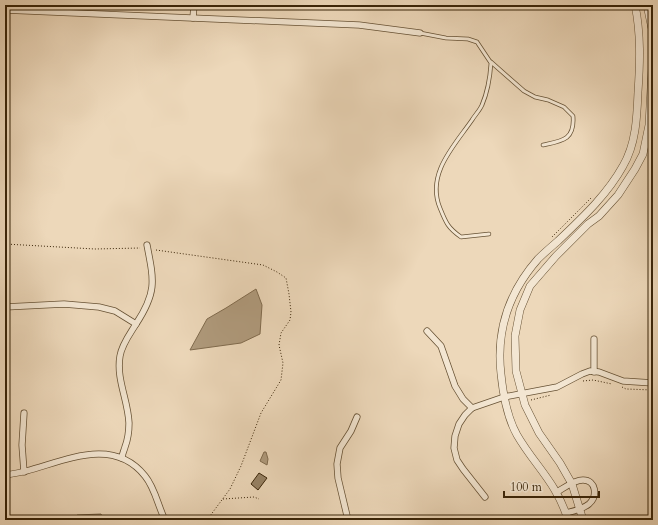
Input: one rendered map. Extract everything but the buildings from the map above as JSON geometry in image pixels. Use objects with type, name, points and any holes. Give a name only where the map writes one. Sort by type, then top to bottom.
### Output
[{"type":"street","points":[[193,18],[194,5]]},
{"type":"street","points":[[557,492],[572,484],[584,480],[590,482],[594,486],[595,492],[594,498],[590,504],[567,517],[557,492],[516,433],[504,397],[500,359],[501,334],[504,318],[514,293],[522,281],[539,258],[582,217],[605,192],[624,165],[629,153],[634,140],[640,76],[640,36],[635,5]]},
{"type":"street","points":[[583,520],[572,484],[560,463],[539,433],[529,415],[521,394],[516,371],[515,336],[520,310],[530,286],[556,256],[588,224],[599,216],[618,195],[635,169],[642,154],[650,120],[653,51],[652,29],[648,5]]},
{"type":"street","points":[[5,10],[359,25],[420,33]]},
{"type":"street","points":[[122,458],[128,439],[129,423],[119,375],[119,365],[123,346],[148,302],[152,285],[152,268],[147,245]]},
{"type":"street","points":[[5,306],[49,304],[98,307],[115,311],[136,324]]},
{"type":"street","points":[[427,331],[441,346],[455,386],[463,399],[472,408]]},
{"type":"street","points":[[594,339],[594,372]]},
{"type":"street","points":[[485,497],[462,470],[457,460],[454,448],[455,436],[459,424],[472,408],[504,397],[557,387],[590,371],[599,372],[623,381],[653,383]]},
{"type":"street","points":[[24,413],[22,445],[24,472]]},
{"type":"street","points":[[348,520],[336,464],[340,448],[351,431],[357,417]]},
{"type":"street","points":[[5,475],[24,472],[92,454],[108,454],[122,458],[133,464],[145,476],[153,489],[165,520]]},
{"type":"lane","points":[[420,33],[446,38],[468,39],[477,42],[489,60],[524,92],[564,107],[573,116],[574,125],[571,134],[563,141],[543,145]]},
{"type":"lane","points":[[489,60],[491,63],[489,85],[482,106],[444,160],[437,174],[436,190],[438,204],[451,230],[461,237],[490,234]]},
{"type":"path","points":[[550,238],[595,194]]},
{"type":"path","points":[[5,244],[95,249],[140,248]]},
{"type":"path","points":[[156,250],[263,265],[286,278],[291,312],[290,320],[281,333],[279,345],[283,363],[281,380],[261,413],[241,466],[230,489],[207,520]]},
{"type":"path","points":[[580,381],[593,380],[612,384]]},
{"type":"path","points":[[619,386],[626,389],[653,390]]},
{"type":"path","points":[[530,401],[554,394]]},
{"type":"path","points":[[222,499],[254,497],[259,499]]},
{"type":"shaded area","points":[[256,289],[262,305],[260,334],[241,343],[190,350],[207,319]]},
{"type":"shaded area","points":[[264,452],[266,452],[268,459],[267,465],[260,461]]},
{"type":"shaded area","points":[[101,514],[104,520],[79,520],[77,515]]}]
